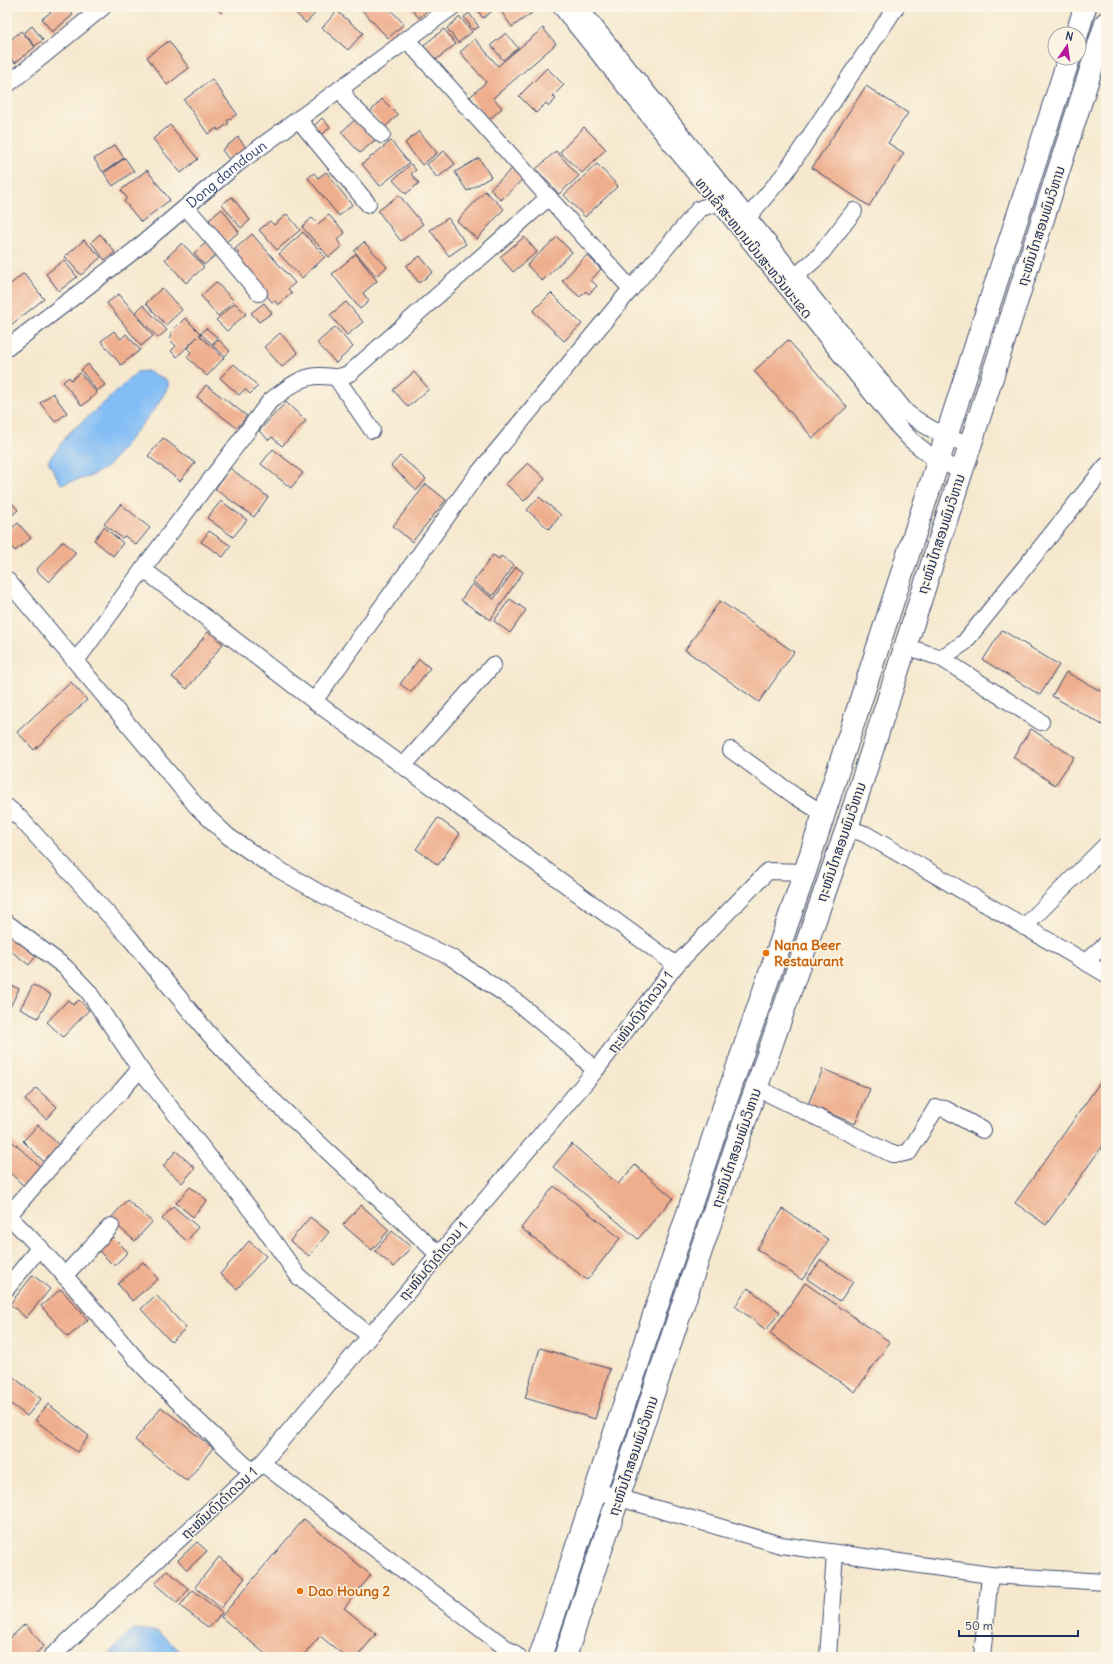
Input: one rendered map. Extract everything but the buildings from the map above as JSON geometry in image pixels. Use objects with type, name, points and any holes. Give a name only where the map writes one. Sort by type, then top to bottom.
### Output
[{"type":"highway","points":[[1079,26],[1085,7]]},
{"type":"highway","name":"ຖະໜົນໄກສອນພົມວິຫານ","points":[[565,1657],[757,1088],[847,828],[1106,23]]},
{"type":"highway","name":"ຖະໜົນໄກສອນພົມວິຫານ","points":[[540,1657],[712,1141],[805,872],[1066,66]]},
{"type":"street","points":[[7,85],[103,7]]},
{"type":"street","name":"Dong damdoun","points":[[7,348],[135,250],[237,164],[406,39],[452,7]]},
{"type":"street","name":"ທາງເຂົ້າສະຫນາມບິນສະຫວັນນະເຂດ","points":[[560,7],[717,203],[790,281],[907,412],[923,425],[946,438],[970,445]]},
{"type":"street","name":"ທາງເຂົ້າສະຫນາມບິນສະຫວັນນະເຂດ","points":[[579,7],[748,218],[790,281],[897,425],[911,440],[938,462],[962,470]]},
{"type":"street","points":[[748,218],[786,172],[896,7]]},
{"type":"street","points":[[406,39],[630,289]]},
{"type":"street","points":[[342,87],[348,102],[382,135]]},
{"type":"street","points":[[298,119],[368,204]]},
{"type":"street","points":[[76,661],[143,569],[270,401],[299,381],[316,376],[337,379],[350,373],[549,197]]},
{"type":"street","points":[[314,701],[476,476],[630,289],[699,209],[717,203]]},
{"type":"street","points":[[186,207],[259,293]]},
{"type":"street","points":[[790,281],[820,255],[854,211]]},
{"type":"street","points":[[337,379],[372,430]]},
{"type":"street","points":[[941,658],[964,643],[1106,466]]},
{"type":"street","points":[[143,569],[314,701],[404,765],[676,965]]},
{"type":"street","points":[[7,580],[76,661],[89,680],[199,809],[229,837],[264,861],[325,896],[452,958],[518,1004],[577,1052],[595,1072]]},
{"type":"street","points":[[905,646],[941,658],[1041,722]]},
{"type":"street","points":[[404,765],[493,666]]},
{"type":"street","points":[[731,750],[824,814]]},
{"type":"street","points":[[7,807],[19,818],[129,937],[209,1034],[264,1092],[439,1255]]},
{"type":"street","points":[[847,828],[865,834],[1106,974]]},
{"type":"street","points":[[1024,927],[1106,845]]},
{"type":"street","name":"ຖະໜົນດົງດຳດວນ 1","points":[[51,1657],[257,1468],[595,1072],[676,965],[768,871],[805,872]]},
{"type":"street","points":[[7,923],[65,967],[88,991],[140,1069],[254,1214],[300,1276],[370,1336]]},
{"type":"street","points":[[1085,962],[1106,944]]},
{"type":"street","points":[[140,1069],[121,1091],[83,1129],[7,1215],[40,1247],[173,1398],[257,1468],[518,1657]]},
{"type":"street","points":[[757,1088],[892,1154],[909,1152],[936,1108],[945,1108],[983,1130]]},
{"type":"street","points":[[64,1276],[111,1226]]},
{"type":"street","points":[[7,1288],[40,1247]]},
{"type":"street","points":[[596,1491],[618,1499],[781,1545],[990,1575],[1106,1582]]},
{"type":"street","points":[[828,1657],[836,1553]]},
{"type":"street","points":[[982,1657],[990,1575]]},
{"type":"water","points":[[147,371],[168,381],[168,387],[156,407],[107,467],[89,477],[61,484],[48,461],[70,432],[137,372]]},
{"type":"water","points":[[133,1629],[158,1631],[186,1657],[105,1657]]},
{"type":"place","name":"Nana Beer Restaurant","points":[[766,953]]},
{"type":"place","name":"Dao Houng 2","points":[[300,1591]]}]
